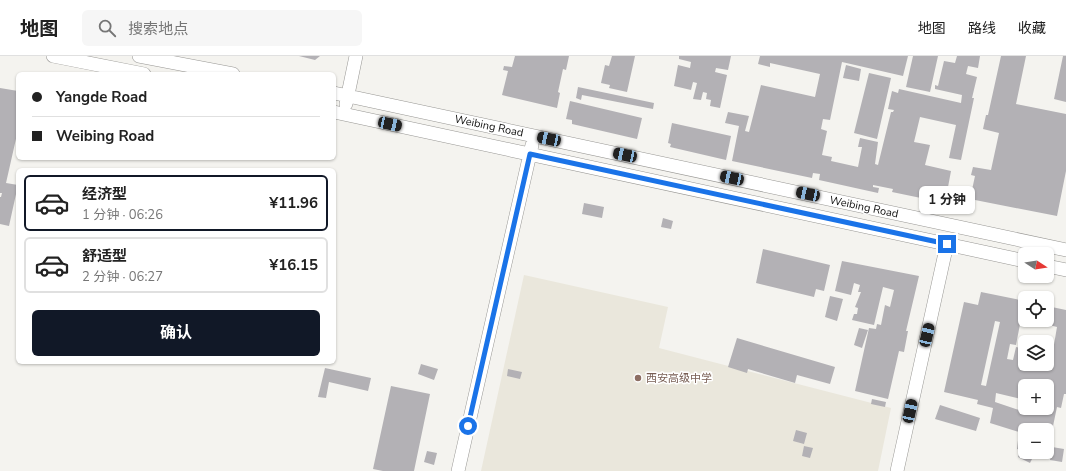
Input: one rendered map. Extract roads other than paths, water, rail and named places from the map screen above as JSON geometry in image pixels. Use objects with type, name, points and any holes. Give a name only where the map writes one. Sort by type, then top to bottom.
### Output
[{"type":"street","points":[[53,56],[134,72]]},
{"type":"street","points":[[139,56],[223,72]]},
{"type":"street","points":[[339,113],[348,96],[356,56]]},
{"type":"street","name":"Weibing Road","points":[[336,93],[1066,250]]},
{"type":"street","name":"Weibing Road","points":[[339,113],[1018,259]]},
{"type":"street","points":[[458,471],[534,136]]},
{"type":"street","points":[[897,471],[947,244]]},
{"type":"street","points":[[1054,267],[1066,270]]},
{"type":"place","name":"西安高级中学","points":[[638,378]]}]
